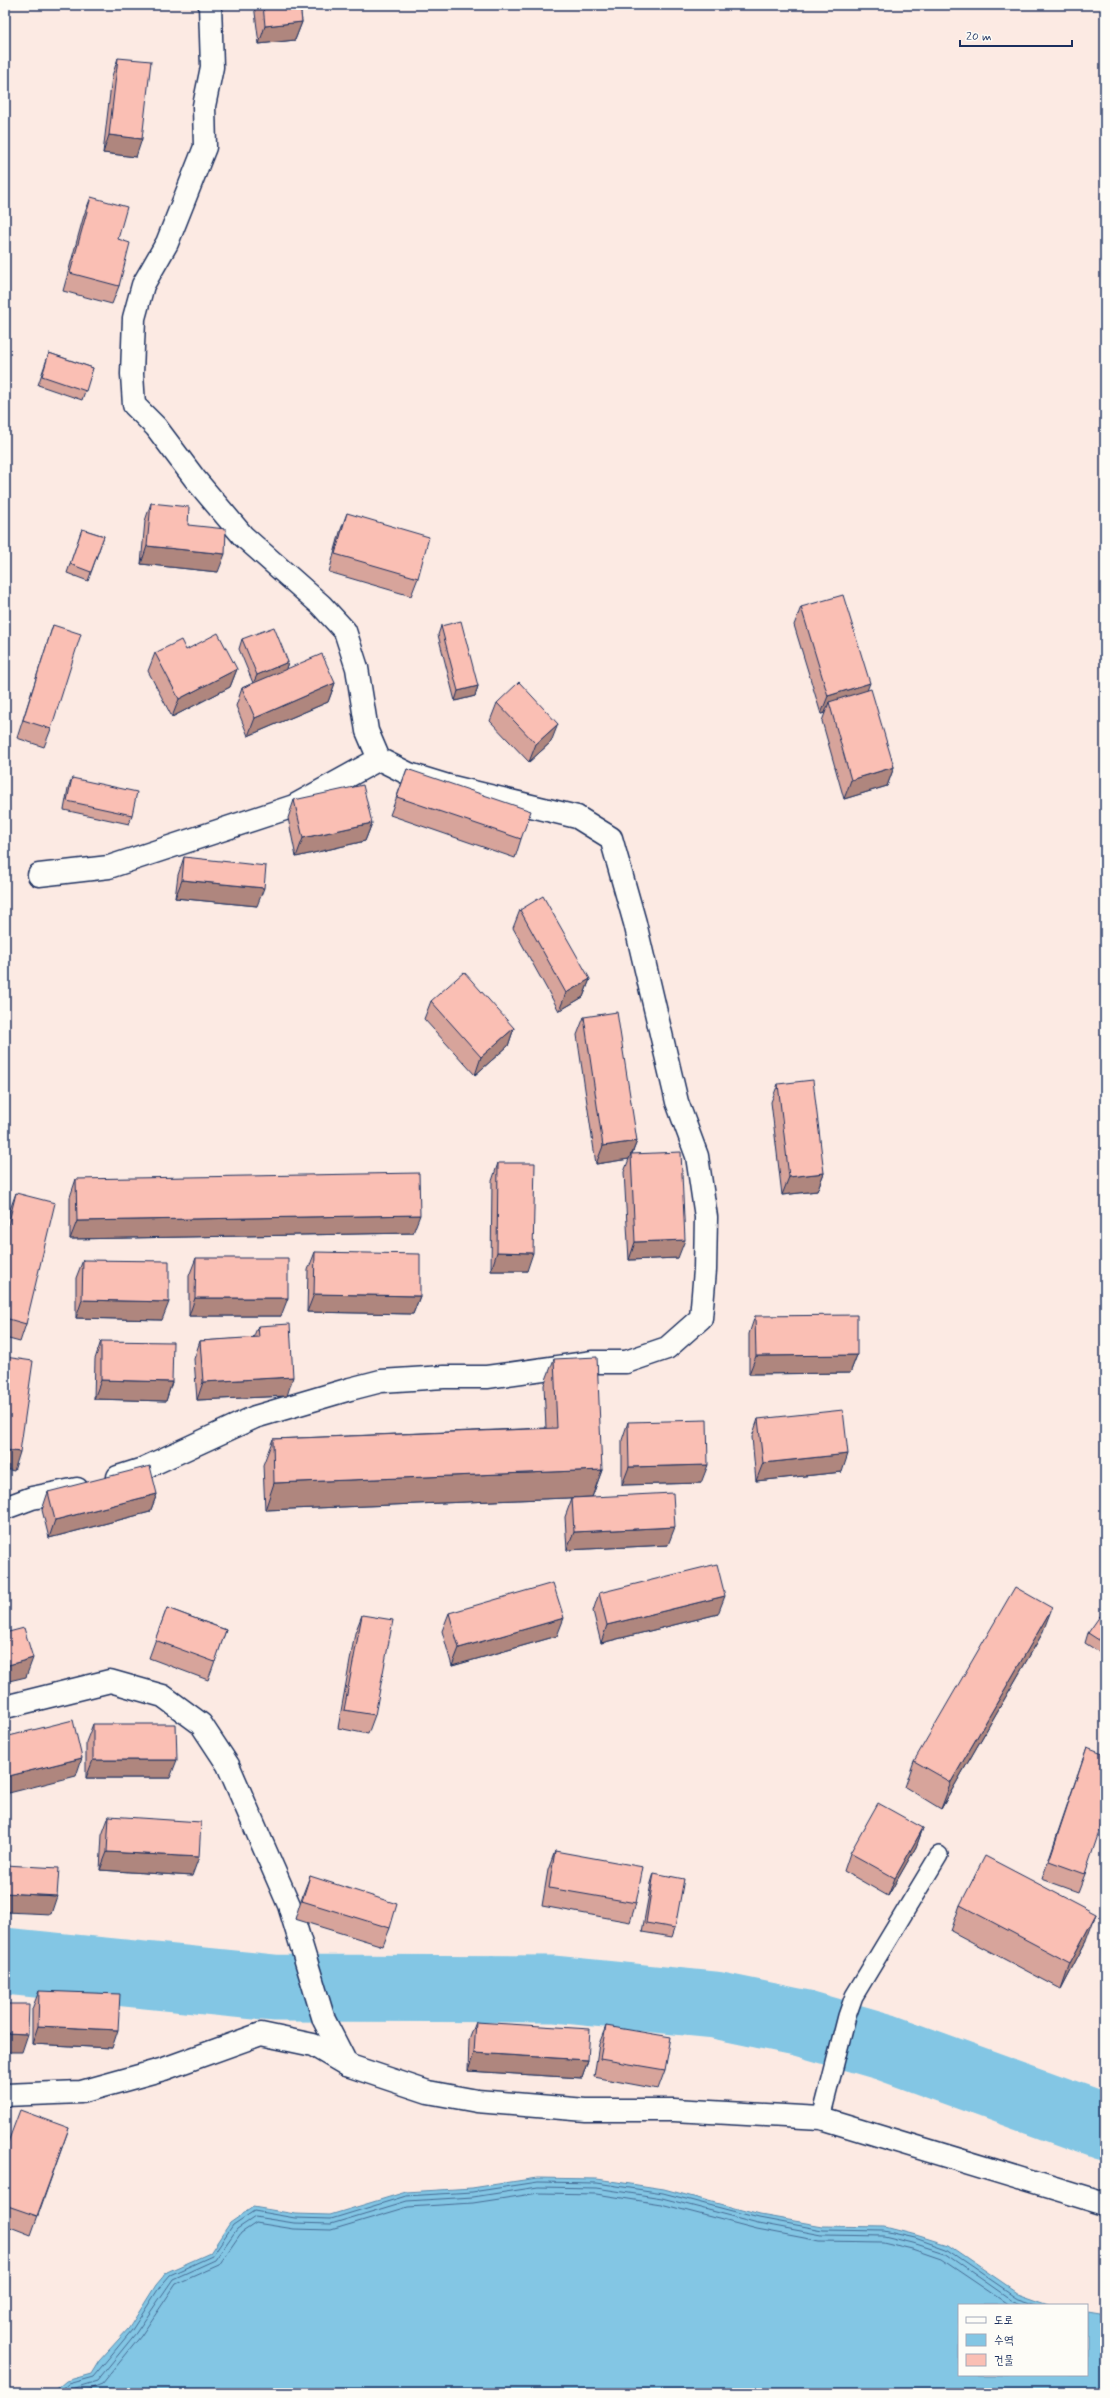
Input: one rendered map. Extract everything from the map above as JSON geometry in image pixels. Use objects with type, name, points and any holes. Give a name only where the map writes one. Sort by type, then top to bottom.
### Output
[{"type":"street","points":[[5,1508],[32,1498],[77,1489],[140,1470],[255,1417],[362,1386],[381,1381],[444,1376],[487,1377],[593,1362],[626,1362],[667,1348],[701,1318],[705,1270],[706,1217],[697,1156],[676,1095],[635,923],[611,838],[577,817],[448,786],[409,774],[379,759],[366,731],[357,668],[345,630],[321,605],[242,536],[195,480],[156,428],[134,405],[132,374],[134,318],[143,285],[167,243],[205,147],[204,106],[212,67],[210,5]]},
{"type":"street","points":[[38,875],[109,867],[294,806],[379,759]]},
{"type":"street","points":[[5,1707],[110,1681],[163,1696],[201,1724],[228,1765],[289,1906],[324,2020],[347,2064]]},
{"type":"street","points":[[5,2095],[81,2092],[164,2069],[261,2034],[313,2045],[347,2064],[428,2092],[483,2101],[586,2110],[674,2110],[821,2118],[1105,2204]]},
{"type":"lane","points":[[821,2118],[847,2016],[854,1996],[939,1855]]},
{"type":"water","points":[[537,2178],[597,2179],[664,2189],[760,2215],[823,2226],[885,2227],[948,2245],[1018,2293],[1049,2304],[958,2304],[958,2376],[1088,2376],[1088,2314],[1105,2317],[1105,2393],[52,2393],[66,2381],[91,2374],[99,2361],[129,2328],[156,2285],[167,2272],[210,2253],[230,2223],[253,2207],[295,2214],[330,2215],[406,2192],[472,2188]]},
{"type":"building","points":[[263,5],[300,5],[302,22],[265,26]]},
{"type":"building","points":[[118,58],[151,61],[142,139],[109,135]]},
{"type":"building","points":[[91,197],[127,207],[118,239],[130,243],[119,286],[70,273]]},
{"type":"building","points":[[49,353],[93,368],[86,391],[42,376]]},
{"type":"building","points":[[151,503],[189,507],[188,525],[226,529],[225,554],[147,546]]},
{"type":"building","points":[[347,513],[429,537],[418,578],[335,554]]},
{"type":"building","points":[[82,529],[104,536],[91,572],[70,564]]},
{"type":"building","points":[[843,595],[870,683],[828,696],[801,607]]},
{"type":"building","points":[[461,621],[478,686],[458,691],[441,626]]},
{"type":"building","points":[[53,625],[81,634],[51,729],[23,720]]},
{"type":"building","points":[[274,627],[288,662],[257,675],[242,639]]},
{"type":"building","points":[[218,633],[237,669],[179,699],[155,653],[181,640],[186,650]]},
{"type":"building","points":[[322,654],[335,683],[255,718],[242,688]]},
{"type":"building","points":[[519,682],[558,724],[536,744],[497,703]]},
{"type":"building","points":[[871,689],[894,767],[851,780],[829,702]]},
{"type":"building","points":[[407,769],[531,811],[521,839],[397,797]]},
{"type":"building","points":[[72,778],[137,792],[132,815],[67,801]]},
{"type":"building","points":[[363,785],[372,823],[303,838],[294,800]]},
{"type":"building","points":[[184,857],[266,866],[264,888],[182,880]]},
{"type":"building","points":[[543,896],[590,979],[566,993],[520,910]]},
{"type":"building","points":[[464,972],[514,1028],[481,1057],[431,1001]]},
{"type":"building","points":[[617,1012],[637,1141],[603,1146],[584,1017]]},
{"type":"building","points":[[813,1080],[824,1173],[789,1177],[778,1084]]},
{"type":"building","points":[[681,1152],[685,1240],[635,1242],[631,1154]]},
{"type":"building","points":[[498,1163],[535,1163],[533,1253],[497,1252]]},
{"type":"building","points":[[419,1173],[420,1215],[77,1221],[76,1179]]},
{"type":"building","points":[[16,1193],[55,1203],[26,1324],[5,1318],[5,1238]]},
{"type":"building","points":[[315,1252],[420,1254],[420,1296],[314,1294]]},
{"type":"building","points":[[196,1258],[288,1258],[288,1298],[195,1298]]},
{"type":"building","points":[[83,1260],[169,1261],[169,1302],[82,1300]]},
{"type":"building","points":[[857,1315],[857,1355],[756,1356],[755,1316]]},
{"type":"building","points":[[290,1324],[293,1377],[203,1382],[200,1341],[259,1337],[258,1326]]},
{"type":"building","points":[[101,1341],[173,1342],[172,1382],[101,1380]]},
{"type":"building","points":[[5,1357],[33,1361],[20,1452],[5,1450]]},
{"type":"building","points":[[597,1357],[602,1470],[274,1483],[273,1439],[557,1428],[554,1359]]},
{"type":"building","points":[[843,1410],[848,1454],[763,1463],[758,1419]]},
{"type":"building","points":[[707,1420],[708,1465],[629,1467],[628,1422]]},
{"type":"building","points":[[150,1466],[157,1494],[55,1520],[48,1492]]},
{"type":"building","points":[[673,1493],[675,1527],[574,1532],[572,1498]]},
{"type":"building","points":[[717,1564],[725,1596],[607,1625],[599,1593]]},
{"type":"building","points":[[553,1583],[564,1618],[459,1648],[449,1613]]},
{"type":"building","points":[[1015,1587],[1052,1608],[951,1782],[914,1761]]},
{"type":"building","points":[[167,1608],[226,1630],[215,1662],[155,1640]]},
{"type":"building","points":[[362,1615],[393,1620],[375,1715],[344,1710]]},
{"type":"building","points":[[1100,1616],[1105,1619],[1105,1644],[1088,1633]]},
{"type":"building","points":[[24,1628],[33,1658],[5,1666],[5,1633]]},
{"type":"building","points":[[73,1720],[82,1758],[5,1777],[5,1737]]},
{"type":"building","points":[[93,1724],[176,1724],[177,1760],[93,1760]]},
{"type":"building","points":[[1087,1747],[1105,1754],[1105,1814],[1085,1874],[1049,1861]]},
{"type":"building","points":[[878,1803],[923,1828],[895,1878],[850,1853]]},
{"type":"building","points":[[109,1816],[201,1822],[199,1857],[107,1852]]},
{"type":"building","points":[[555,1851],[643,1867],[636,1903],[549,1888]]},
{"type":"building","points":[[985,1856],[1096,1914],[1070,1963],[960,1905]]},
{"type":"building","points":[[5,1865],[59,1868],[57,1896],[5,1893]]},
{"type":"building","points":[[654,1873],[684,1879],[675,1928],[646,1923]]},
{"type":"building","points":[[310,1876],[397,1904],[390,1928],[302,1901]]},
{"type":"building","points":[[39,1991],[120,1994],[118,2030],[38,2026]]},
{"type":"building","points":[[5,2004],[29,2004],[28,2034],[5,2033]]},
{"type":"building","points":[[476,2022],[590,2029],[588,2060],[474,2053]]},
{"type":"building","points":[[606,2026],[671,2037],[665,2070],[600,2059]]},
{"type":"building","points":[[20,2110],[69,2128],[37,2216],[5,2205],[5,2150]]},
{"type":"waterway","points":[[5,1961],[274,1988],[554,1989],[715,2005],[802,2023],[885,2047],[1105,2127]]}]
